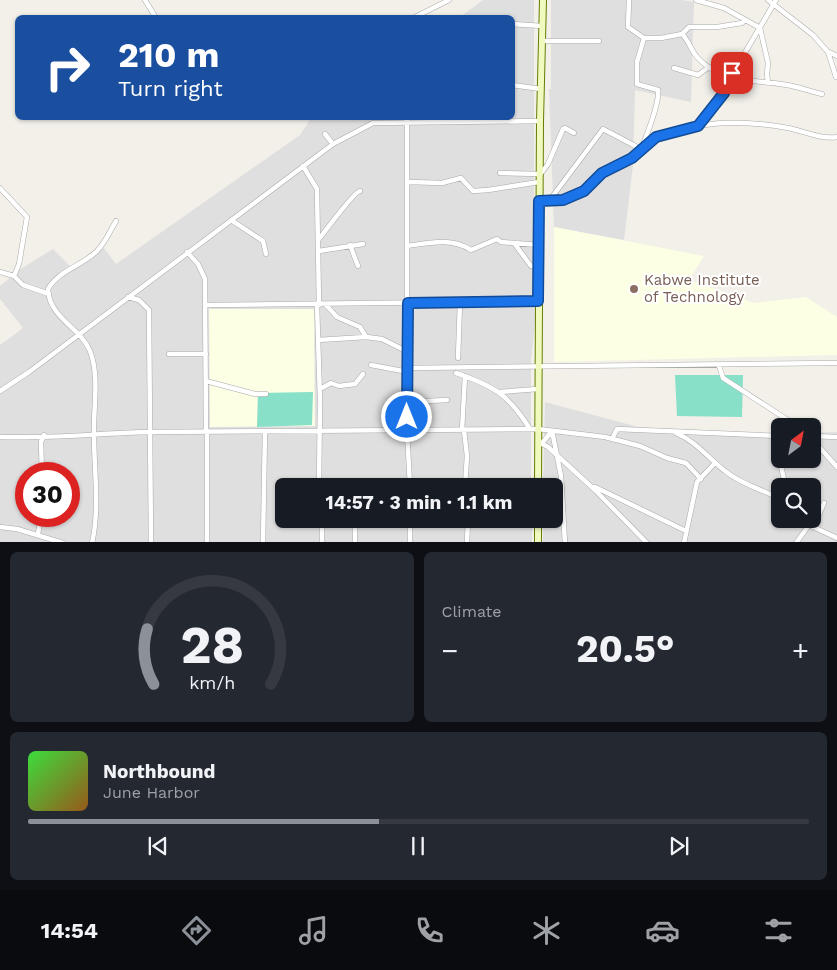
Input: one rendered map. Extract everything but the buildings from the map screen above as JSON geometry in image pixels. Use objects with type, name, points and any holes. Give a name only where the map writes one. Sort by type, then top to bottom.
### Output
[{"type":"street","points":[[145,0],[154,15]]},
{"type":"street","points":[[419,15],[449,0]]},
{"type":"street","points":[[538,478],[540,442],[538,429],[539,177],[543,0]]},
{"type":"street","points":[[629,0],[628,27],[644,38],[661,38],[682,34],[688,27],[725,26],[742,23],[745,20]]},
{"type":"street","points":[[696,0],[724,8],[760,28]]},
{"type":"street","points":[[768,0],[774,2],[827,50],[837,56]]},
{"type":"street","points":[[698,126],[724,93],[730,78],[774,2]]},
{"type":"street","points":[[515,24],[542,26]]},
{"type":"street","points":[[760,28],[762,44],[768,63],[768,84]]},
{"type":"street","points":[[682,34],[697,57],[721,76],[746,82],[822,94]]},
{"type":"street","points":[[641,148],[651,125],[659,95],[658,90],[637,84],[637,62],[644,38]]},
{"type":"street","points":[[542,41],[599,40]]},
{"type":"street","points":[[827,50],[836,77]]},
{"type":"street","points":[[674,68],[698,74],[709,67]]},
{"type":"street","points":[[515,85],[541,89]]},
{"type":"street","points":[[0,391],[333,144],[373,122],[407,120],[540,121]]},
{"type":"street","points":[[407,120],[407,431],[410,478]]},
{"type":"street","points":[[539,201],[567,199],[584,191],[602,173],[632,158],[641,148],[661,135],[698,126],[724,122],[760,124],[824,137],[837,137]]},
{"type":"street","points":[[408,182],[442,182],[461,178],[472,191],[539,177],[544,171],[563,129],[565,128],[574,133]]},
{"type":"street","points":[[549,200],[603,129],[641,148]]},
{"type":"street","points":[[325,134],[333,144]]},
{"type":"street","points":[[303,166],[316,189],[319,239],[319,478]]},
{"type":"street","points":[[500,173],[539,177]]},
{"type":"street","points":[[0,188],[27,217],[14,276]]},
{"type":"street","points":[[319,239],[354,193],[360,191]]},
{"type":"street","points":[[230,220],[263,241],[266,254]]},
{"type":"street","points":[[92,542],[96,518],[95,367],[87,343],[56,312],[48,294],[48,289],[57,277],[99,250],[116,221]]},
{"type":"street","points":[[407,246],[438,241],[461,244],[471,250],[493,240],[539,245]]},
{"type":"street","points":[[514,243],[531,266]]},
{"type":"street","points":[[319,251],[363,244]]},
{"type":"street","points":[[350,245],[358,266]]},
{"type":"street","points":[[187,252],[198,264],[205,279],[208,542]]},
{"type":"street","points":[[0,272],[14,276],[23,285],[48,294]]},
{"type":"street","points":[[128,297],[139,300],[149,310],[151,542]]},
{"type":"street","points":[[206,305],[538,301]]},
{"type":"street","points":[[458,358],[460,302]]},
{"type":"street","points":[[326,305],[337,317],[360,327],[366,337]]},
{"type":"street","points":[[318,340],[366,337],[382,339],[408,352]]},
{"type":"street","points":[[169,354],[206,354]]},
{"type":"street","points":[[371,365],[408,370],[837,364]]},
{"type":"street","points":[[719,366],[723,378],[786,418]]},
{"type":"street","points":[[456,373],[498,392],[511,401],[530,429]]},
{"type":"street","points":[[320,389],[331,383],[339,386],[355,384],[363,374]]},
{"type":"street","points":[[465,376],[463,430],[467,456],[466,478]]},
{"type":"street","points":[[206,381],[255,394],[266,394]]},
{"type":"street","points":[[498,392],[538,389]]},
{"type":"street","points":[[407,402],[447,400]]},
{"type":"street","points":[[0,437],[24,438],[94,433],[206,431],[538,429],[612,439],[640,446],[667,458],[686,463],[701,479]]},
{"type":"street","points":[[612,439],[617,429],[771,436]]},
{"type":"street","points":[[540,442],[552,430]]},
{"type":"street","points":[[552,430],[558,457],[565,542]]},
{"type":"street","points":[[671,430],[697,445],[715,463],[741,482],[771,495]]},
{"type":"street","points":[[263,542],[265,431]]},
{"type":"street","points":[[42,462],[41,442],[44,436]]},
{"type":"street","points":[[821,438],[837,438]]},
{"type":"street","points":[[540,442],[589,484],[644,542]]},
{"type":"street","points":[[821,448],[836,464]]},
{"type":"street","points":[[684,542],[695,489],[715,463]]},
{"type":"street","points":[[589,484],[686,531]]},
{"type":"street","points":[[821,509],[824,502]]},
{"type":"street","points":[[0,527],[38,534],[63,542]]},
{"type":"street","points":[[38,534],[39,527]]},
{"type":"street","points":[[322,528],[322,542]]},
{"type":"street","points":[[355,542],[356,528]]},
{"type":"street","points":[[410,528],[410,542]]},
{"type":"street","points":[[467,542],[468,528]]},
{"type":"street","points":[[538,528],[538,542]]},
{"type":"street","points":[[796,542],[808,528]]},
{"type":"street","points":[[816,528],[837,538]]},
{"type":"shaded area","points":[[483,0],[534,0],[534,187],[537,305],[531,360],[531,478],[275,478],[275,528],[532,528],[532,542],[0,542],[0,345],[23,328],[0,299],[0,286],[19,270],[53,249],[73,269],[104,248],[116,264],[300,135],[310,120],[515,120],[515,15],[463,15]]},
{"type":"shaded area","points":[[551,0],[682,0],[694,2],[691,102],[635,90],[633,166],[624,240],[554,227],[549,89],[551,89]]},
{"type":"shaded area","name":"Kabwe Institute of Technology","points":[[554,227],[704,256],[689,280],[754,303],[806,297],[837,317],[837,355],[554,362]]},
{"type":"shaded area","points":[[209,309],[314,309],[315,426],[210,427]]},
{"type":"shaded area","points":[[545,402],[642,428],[771,434],[771,468],[821,468],[821,433],[837,432],[837,542],[543,542],[543,528],[563,528],[563,478],[543,478]]},
{"type":"green space","points":[[675,375],[743,375],[742,417],[677,416]]},
{"type":"green space","points":[[313,392],[312,425],[257,427],[258,393]]},
{"type":"place","name":"Kabwe Institute of Technology","points":[[634,289]]},
{"type":"route","points":[[407,417],[408,303],[538,301],[539,201],[563,200],[587,190],[602,173],[632,158],[656,137],[690,130],[698,126],[711,112],[724,93],[732,73]]}]
